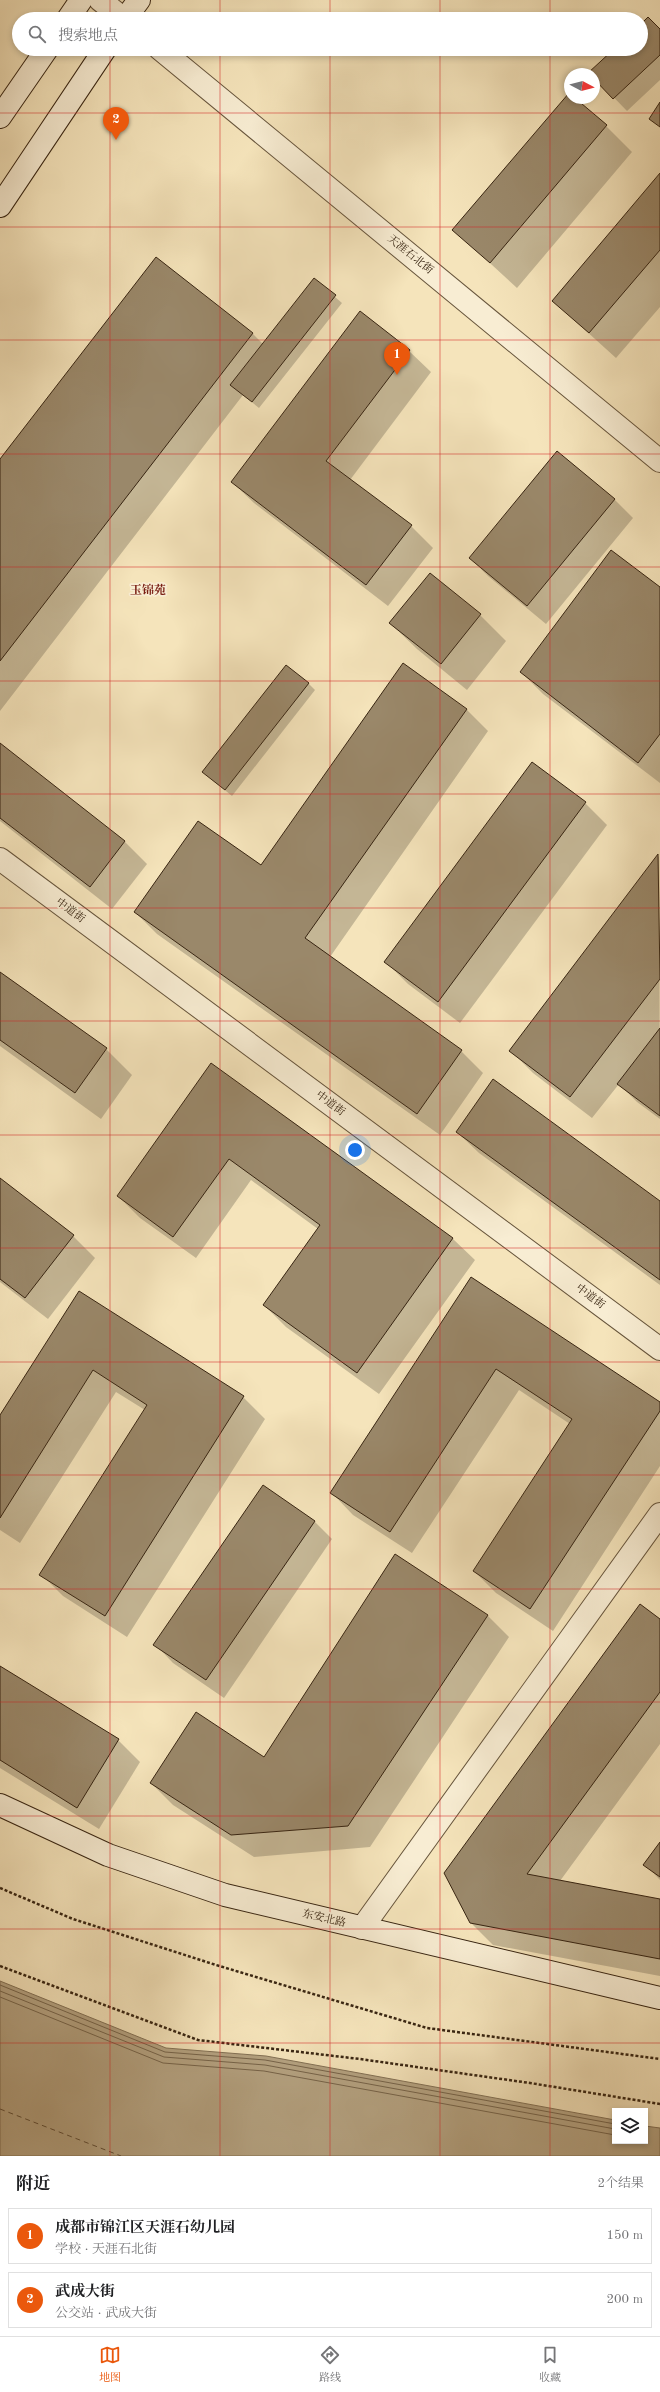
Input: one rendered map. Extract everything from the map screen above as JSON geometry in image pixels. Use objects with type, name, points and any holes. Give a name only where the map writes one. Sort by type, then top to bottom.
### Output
[{"type":"street","points":[[73,12],[81,0]]},
{"type":"street","points":[[100,0],[115,12]]},
{"type":"street","points":[[130,12],[139,0]]},
{"type":"street","points":[[0,117],[42,56]]},
{"type":"street","points":[[0,206],[100,56]]},
{"type":"street","name":"天涯石北街","points":[[168,56],[660,461]]},
{"type":"street","name":"中道街","points":[[0,859],[660,1349]]},
{"type":"street","points":[[362,1928],[660,1514]]},
{"type":"street","name":"东安北路","points":[[0,1804],[108,1855],[225,1895],[660,1998]]},
{"type":"path","points":[[0,1888],[73,1919],[216,1965],[427,2028],[660,2059]]},
{"type":"path","points":[[0,1966],[198,2040],[383,2062],[530,2083],[660,2104]]},
{"type":"water","points":[[0,1981],[166,2048],[266,2056],[612,2119],[612,2144],[648,2144],[648,2126],[660,2128],[660,2156],[0,2156]]},
{"type":"building","points":[[648,17],[660,29],[660,55],[613,99],[600,85],[600,68],[593,68],[606,56],[648,56]]},
{"type":"building","points":[[564,99],[564,104],[582,104],[607,125],[490,263],[452,230]]},
{"type":"building","points":[[660,102],[660,127],[649,119]]},
{"type":"building","points":[[660,173],[660,250],[589,333],[552,301]]},
{"type":"building","points":[[156,257],[253,333],[0,661],[0,459]]},
{"type":"building","points":[[314,278],[336,295],[252,402],[230,385]]},
{"type":"building","points":[[360,311],[410,350],[326,461],[412,525],[366,585],[231,482]]},
{"type":"building","points":[[557,451],[615,499],[527,606],[469,558]]},
{"type":"building","points":[[611,550],[660,587],[660,734],[638,763],[520,672]]},
{"type":"building","points":[[430,573],[481,614],[441,664],[389,623]]},
{"type":"building","points":[[403,663],[467,709],[305,938],[462,1050],[417,1114],[134,912],[198,821],[261,865]]},
{"type":"building","points":[[286,665],[309,683],[225,790],[202,772]]},
{"type":"building","points":[[0,743],[125,841],[90,887],[0,818]]},
{"type":"building","points":[[532,762],[586,802],[438,1002],[384,962]]},
{"type":"building","points":[[658,854],[660,979],[570,1097],[509,1051]]},
{"type":"building","points":[[0,972],[107,1048],[75,1093],[0,1040]]},
{"type":"building","points":[[660,1028],[660,1116],[617,1084]]},
{"type":"building","points":[[211,1063],[453,1238],[357,1373],[263,1305],[320,1225],[229,1159],[173,1237],[117,1196]]},
{"type":"building","points":[[493,1079],[660,1201],[660,1280],[456,1132]]},
{"type":"building","points":[[0,1178],[74,1235],[25,1298],[0,1279]]},
{"type":"building","points":[[471,1277],[660,1402],[660,1411],[530,1609],[473,1571],[572,1419],[496,1369],[390,1532],[330,1493]]},
{"type":"building","points":[[79,1291],[244,1396],[105,1616],[39,1575],[147,1405],[93,1370],[0,1518],[0,1415]]},
{"type":"building","points":[[263,1485],[315,1521],[206,1680],[153,1645]]},
{"type":"building","points":[[395,1554],[488,1615],[348,1826],[231,1835],[150,1783],[196,1712],[264,1757]]},
{"type":"building","points":[[640,1604],[660,1619],[660,1692],[527,1874],[660,1899],[660,1959],[470,1923],[444,1873]]},
{"type":"building","points":[[0,1666],[119,1739],[77,1808],[0,1760]]},
{"type":"building","points":[[660,1842],[660,1877],[643,1865]]},
{"type":"ferry route","points":[[0,2109],[121,2156]]},
{"type":"place","name":"武成大街","points":[[116,140]]},
{"type":"place","name":"成都市锦江区天涯石幼儿园","points":[[397,375]]},
{"type":"district","name":"玉锦苑","points":[[148,591]]}]
